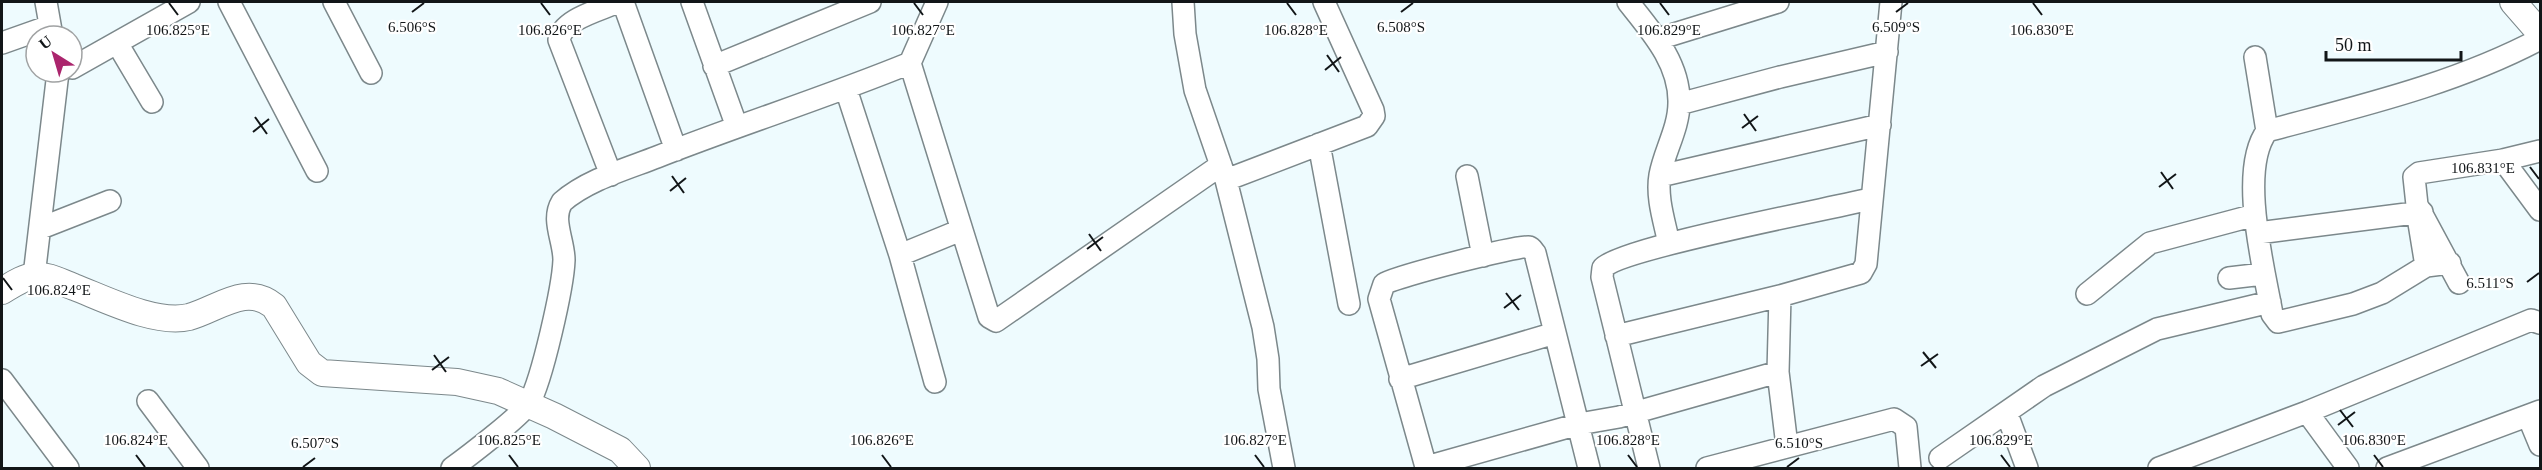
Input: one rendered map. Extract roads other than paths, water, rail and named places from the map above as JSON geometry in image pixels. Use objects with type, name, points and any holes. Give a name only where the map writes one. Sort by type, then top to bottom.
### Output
[{"type":"street","points":[[46,2],[50,24]]},
{"type":"street","points":[[84,61],[189,2]]},
{"type":"street","points":[[229,2],[317,171]]},
{"type":"street","points":[[334,2],[371,74]]},
{"type":"street","points":[[611,175],[559,40],[560,33],[568,25],[618,2]]},
{"type":"street","points":[[623,2],[676,150]]},
{"type":"street","points":[[693,2],[737,127]]},
{"type":"street","points":[[714,66],[845,6],[870,2]]},
{"type":"street","points":[[937,2],[910,63],[989,317],[996,321],[1000,321],[1223,173],[1319,144],[1367,126],[1374,116],[1324,2]]},
{"type":"street","points":[[1183,2],[1185,34],[1195,90],[1223,173],[1263,327],[1268,359],[1269,389],[1284,468]]},
{"type":"street","points":[[1628,2],[1658,39],[1670,63],[1679,104],[1660,176],[1661,203],[1669,244]]},
{"type":"street","points":[[1658,39],[1779,2]]},
{"type":"street","points":[[1616,336],[1780,296],[1861,273],[1866,264],[1870,200],[1880,125],[1891,2]]},
{"type":"street","points":[[2513,2],[2541,33]]},
{"type":"street","points":[[2,43],[24,38]]},
{"type":"street","points":[[2450,263],[2426,266],[2382,293],[2354,304],[2282,323],[2275,320],[2264,274],[2256,224],[2255,157],[2259,142],[2267,131],[2398,95],[2466,73],[2541,39]]},
{"type":"street","points":[[117,43],[152,102]]},
{"type":"street","points":[[1679,104],[1887,52]]},
{"type":"street","points":[[2256,57],[2267,131]]},
{"type":"street","points":[[452,468],[528,404],[547,346],[564,263],[557,218],[558,208],[568,196],[611,175],[846,89],[910,63]]},
{"type":"street","points":[[34,276],[41,228],[50,125],[60,84]]},
{"type":"street","points":[[846,89],[900,255],[935,382]]},
{"type":"street","points":[[1660,176],[1880,125]]},
{"type":"street","points":[[1319,144],[1349,304]]},
{"type":"street","points":[[2426,266],[2413,181],[2419,173],[2503,160],[2541,151]]},
{"type":"street","points":[[2503,160],[2541,210]]},
{"type":"street","points":[[1467,176],[1483,256]]},
{"type":"street","points":[[1649,468],[1619,417],[1616,336],[1602,277],[1603,268],[1615,260],[1669,244],[1870,200]]},
{"type":"street","points":[[41,228],[110,201]]},
{"type":"street","points":[[2087,294],[2150,243],[2256,224],[2419,210]]},
{"type":"street","points":[[2419,210],[2459,283]]},
{"type":"street","points":[[900,255],[961,230]]},
{"type":"street","points":[[1589,468],[1579,424],[1533,250],[1525,247],[1483,256],[1389,281],[1380,290],[1379,299],[1426,468],[1579,424],[1619,417],[1778,372]]},
{"type":"street","points":[[2229,278],[2264,274]]},
{"type":"street","points":[[2,291],[19,280],[34,276],[53,277],[71,286],[164,318],[188,317],[241,296],[266,299],[274,306],[309,363],[322,373],[457,382],[498,391],[620,450],[638,468]]},
{"type":"street","points":[[1780,296],[1778,372],[1787,446]]},
{"type":"street","points":[[1940,459],[2044,386],[2157,329],[2270,302]]},
{"type":"street","points":[[2159,468],[2307,412],[2530,320],[2541,323]]},
{"type":"street","points":[[1401,379],[1555,333]]},
{"type":"street","points":[[2,380],[68,468]]},
{"type":"street","points":[[148,401],[198,468]]},
{"type":"street","points":[[2307,412],[2348,468]]},
{"type":"street","points":[[2007,414],[2027,468]]},
{"type":"street","points":[[2387,468],[2534,414],[2541,445]]},
{"type":"street","points":[[1707,468],[1894,418],[1906,427],[1910,468]]}]
